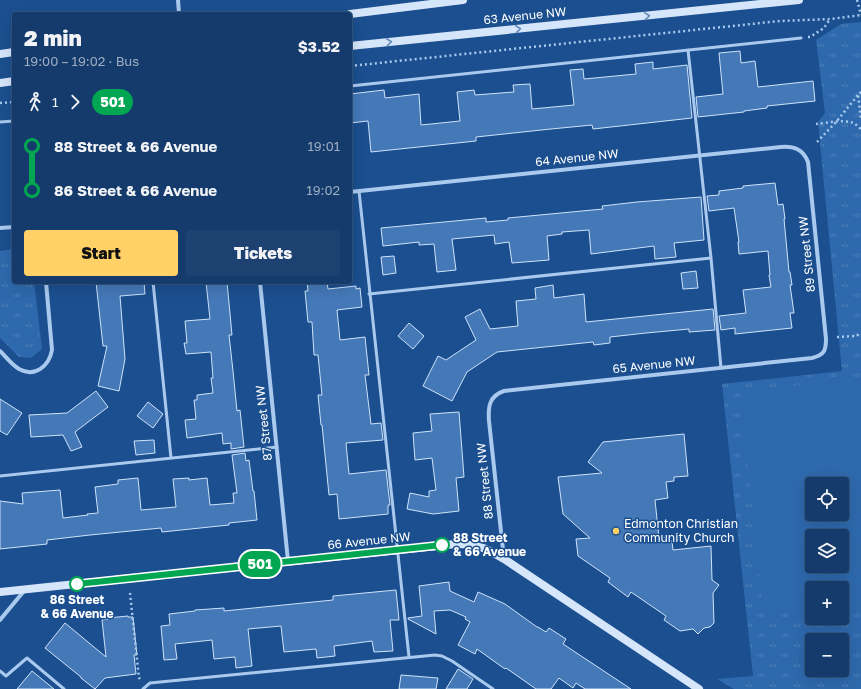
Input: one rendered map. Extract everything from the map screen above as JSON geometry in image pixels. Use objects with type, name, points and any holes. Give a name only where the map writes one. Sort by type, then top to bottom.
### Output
[{"type":"street","points":[[178,0],[179,12]]},
{"type":"street","points":[[352,14],[463,0]]},
{"type":"street","name":"63 Avenue NW","points":[[352,46],[799,0]]},
{"type":"street","points":[[0,54],[12,52]]},
{"type":"street","points":[[0,83],[12,81]]},
{"type":"street","name":"64 Avenue NW","points":[[352,192],[787,146],[798,149],[804,153]]},
{"type":"street","name":"89 Street NW","points":[[804,153],[808,162],[826,339],[826,346],[823,353]]},
{"type":"street","points":[[0,228],[12,227]]},
{"type":"street","points":[[0,351],[13,364],[27,372],[42,368],[47,364],[51,357],[52,350],[46,284]]},
{"type":"street","name":"87 Street NW","points":[[260,284],[288,561]]},
{"type":"street","name":"65 Avenue NW","points":[[490,402],[498,393],[504,391],[812,358],[823,353]]},
{"type":"street","name":"88 Street NW","points":[[490,402],[489,421],[504,559]]},
{"type":"street","name":"66 Avenue NW","points":[[0,592],[456,544],[473,545],[488,549],[504,559],[699,689]]},
{"type":"street","points":[[0,620],[25,589]]},
{"type":"lane","points":[[352,86],[801,38]]},
{"type":"lane","points":[[688,50],[711,258],[721,368]]},
{"type":"lane","points":[[0,122],[12,121]]},
{"type":"lane","points":[[359,191],[409,657]]},
{"type":"lane","points":[[369,294],[711,258]]},
{"type":"lane","points":[[153,284],[171,458]]},
{"type":"lane","points":[[0,476],[277,447]]},
{"type":"lane","points":[[143,689],[150,683],[435,655],[442,656],[452,661],[493,689]]},
{"type":"lane","points":[[0,671],[6,676],[27,658],[64,689]]},
{"type":"path","points":[[352,66],[780,21],[831,19],[861,15],[857,0]]},
{"type":"path","points":[[801,38],[810,37],[824,28],[831,19]]},
{"type":"path","points":[[816,142],[836,122],[861,92]]},
{"type":"path","points":[[858,95],[861,119]]},
{"type":"path","points":[[0,103],[12,102]]},
{"type":"path","points":[[816,124],[849,122],[855,124],[861,129]]},
{"type":"path","points":[[856,336],[861,333]]},
{"type":"path","points":[[837,337],[861,336]]},
{"type":"path","points":[[130,593],[139,678],[150,683]]},
{"type":"green space","points":[[861,22],[861,689],[734,689],[717,679],[753,676],[722,384],[842,371],[818,122],[825,113],[816,40],[841,24]]},
{"type":"green space","points":[[12,249],[12,284],[34,284],[42,349],[31,358],[19,357],[0,338],[0,251]]},
{"type":"green space","points":[[861,379],[861,600],[849,601],[849,581],[805,581],[805,607],[763,611],[740,392]]},
{"type":"building","points":[[740,51],[741,63],[755,61],[758,87],[813,81],[815,101],[767,106],[767,108],[744,112],[698,117],[696,97],[723,94],[719,53]]},
{"type":"building","points":[[653,62],[653,69],[687,65],[692,118],[593,129],[592,125],[551,129],[476,137],[476,141],[371,152],[368,121],[352,123],[352,94],[384,90],[385,98],[419,94],[421,125],[460,121],[457,92],[474,90],[475,95],[514,92],[513,85],[530,84],[532,109],[574,105],[570,70],[583,69],[584,79],[636,74],[635,64]]},
{"type":"building","points":[[775,183],[778,205],[783,204],[785,219],[789,272],[792,285],[790,285],[794,313],[790,313],[792,328],[735,334],[735,328],[721,330],[719,316],[746,313],[743,290],[771,287],[768,251],[739,254],[739,242],[734,208],[709,211],[707,196],[719,195],[719,191],[743,188],[743,186]]},
{"type":"building","points":[[701,197],[704,240],[674,243],[676,257],[655,259],[654,246],[591,254],[589,230],[562,232],[562,234],[547,236],[549,260],[512,263],[509,242],[495,244],[494,235],[452,239],[456,270],[437,272],[434,244],[419,245],[419,242],[383,246],[381,228],[486,218],[486,222],[508,220],[508,218],[603,209],[602,206]]},
{"type":"building","points":[[394,256],[396,273],[383,275],[381,257]]},
{"type":"building","points":[[696,271],[698,288],[683,289],[681,273]]},
{"type":"building","points":[[96,284],[144,284],[145,294],[120,296],[125,359],[119,391],[98,386],[107,346],[103,346]]},
{"type":"building","points":[[206,284],[227,284],[232,335],[229,335],[237,411],[240,410],[244,447],[231,449],[231,443],[223,444],[222,433],[187,438],[185,420],[196,419],[194,400],[197,400],[197,395],[213,393],[211,378],[213,378],[211,352],[186,354],[184,343],[187,343],[185,321],[210,319]]},
{"type":"building","points":[[307,284],[327,284],[328,289],[356,286],[356,289],[360,288],[362,307],[337,310],[340,340],[365,337],[369,375],[365,375],[371,424],[381,423],[383,440],[346,443],[349,474],[386,470],[390,505],[388,505],[388,514],[339,519],[337,494],[329,495],[318,395],[322,395],[318,355],[314,355],[312,322],[308,322],[305,291],[308,291]]},
{"type":"building","points":[[553,285],[554,298],[584,294],[586,322],[713,309],[715,330],[689,332],[689,329],[646,333],[610,337],[610,343],[594,345],[593,342],[497,352],[467,372],[452,401],[423,386],[438,356],[446,360],[476,340],[465,317],[480,309],[490,329],[518,326],[516,301],[536,299],[535,288]]},
{"type":"building","points":[[409,323],[424,336],[413,349],[398,336]]},
{"type":"building","points":[[96,391],[108,407],[75,432],[82,447],[71,451],[63,435],[31,437],[29,415],[67,413]]},
{"type":"building","points":[[0,399],[22,413],[7,435],[0,431]]},
{"type":"building","points":[[148,402],[163,414],[153,428],[137,416]]},
{"type":"building","points":[[459,412],[464,477],[456,478],[459,511],[433,514],[407,509],[410,493],[429,497],[429,491],[436,490],[432,458],[415,460],[413,433],[432,431],[430,414]]},
{"type":"building","name":"Edmonton Christian Community Church","points":[[684,434],[688,476],[674,477],[674,481],[666,482],[668,498],[655,500],[659,538],[667,537],[672,541],[673,550],[711,546],[712,580],[719,585],[713,593],[714,623],[710,627],[704,628],[698,634],[693,629],[680,631],[664,620],[666,616],[631,592],[628,597],[608,582],[610,578],[578,556],[576,539],[590,538],[563,514],[558,477],[602,473],[588,462],[603,442]]},
{"type":"building","points":[[154,440],[155,453],[136,455],[134,441]]},
{"type":"building","points":[[245,453],[246,461],[249,460],[257,520],[229,523],[229,525],[162,532],[161,528],[90,535],[47,540],[47,544],[0,549],[0,501],[23,504],[22,493],[60,490],[63,518],[88,515],[87,514],[98,513],[95,487],[118,484],[118,480],[138,478],[141,510],[176,507],[173,479],[189,478],[189,480],[207,478],[210,505],[234,503],[233,493],[237,493],[232,455]]},
{"type":"building","points":[[449,582],[450,591],[474,602],[478,592],[505,604],[546,632],[549,628],[566,639],[563,644],[631,689],[585,689],[576,683],[573,688],[559,678],[551,689],[536,689],[477,649],[475,654],[458,645],[470,622],[465,619],[466,617],[450,610],[434,611],[436,634],[408,619],[422,616],[419,586]]},
{"type":"building","points":[[396,590],[399,620],[390,620],[393,651],[374,652],[372,641],[334,646],[335,656],[317,658],[316,649],[284,652],[281,626],[248,629],[252,666],[236,668],[235,657],[214,659],[212,640],[175,644],[177,659],[164,660],[161,626],[170,625],[169,614],[195,610],[224,608],[224,611],[333,600],[333,596]]},
{"type":"building","points":[[128,616],[133,617],[137,655],[134,655],[136,674],[105,678],[95,689],[45,648],[65,623],[106,657],[102,620]]},
{"type":"building","points":[[458,669],[473,679],[467,689],[446,689]]},
{"type":"building","points":[[32,671],[54,689],[17,689]]},
{"type":"building","points":[[401,675],[438,678],[436,689],[399,689]]},
{"type":"bus line","name":"501","points":[[77,584],[442,545]]},
{"type":"place","name":"Edmonton Christian Community Church","points":[[616,531]]},
{"type":"place","name":"88 Street & 66 Avenue","points":[[442,545]]},
{"type":"place","name":"86 Street & 66 Avenue","points":[[77,584]]}]
